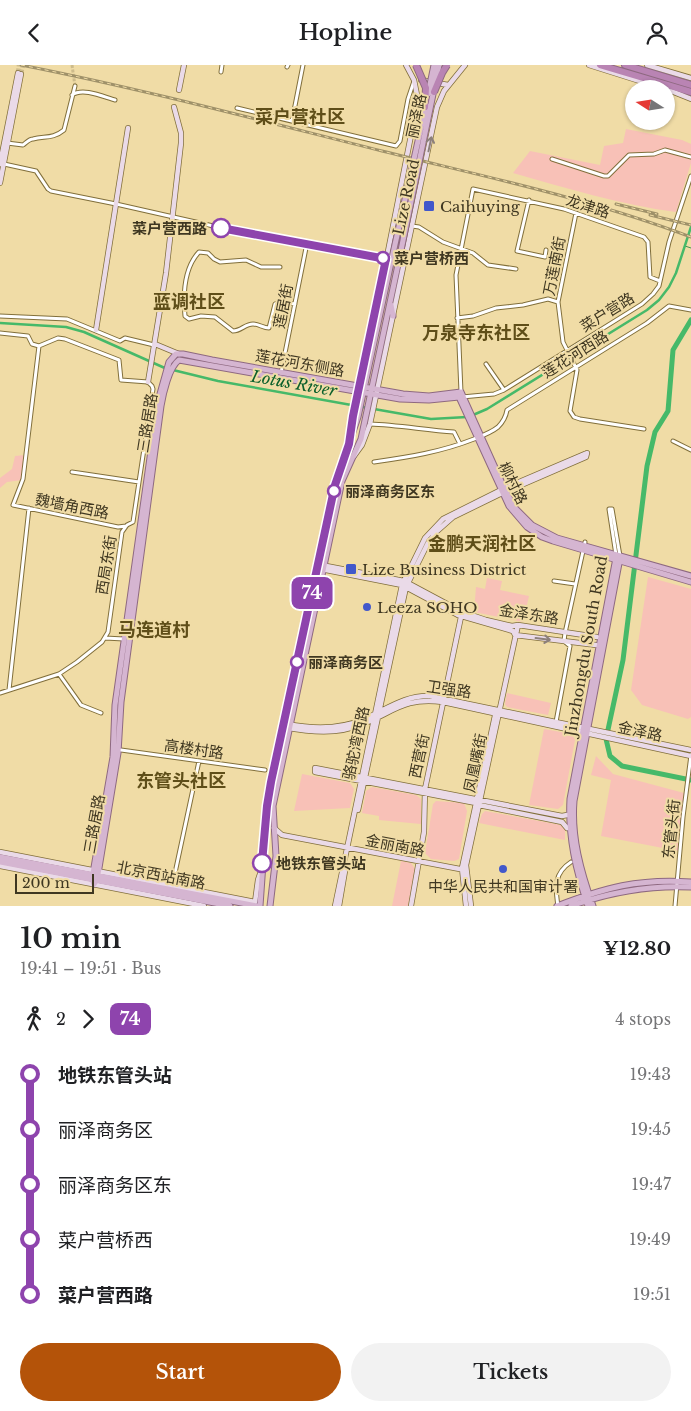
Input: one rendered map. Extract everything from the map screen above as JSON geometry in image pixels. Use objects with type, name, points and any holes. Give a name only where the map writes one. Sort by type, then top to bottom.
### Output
[{"type":"highway","points":[[416,65],[426,88],[425,107]]},
{"type":"highway","points":[[434,92],[447,65]]},
{"type":"highway","points":[[600,65],[691,91]]},
{"type":"highway","points":[[625,65],[691,85]]},
{"type":"main road","name":"丽泽路","points":[[389,259],[434,65]]},
{"type":"main road","name":"丽泽路","points":[[399,260],[439,65]]},
{"type":"main road","name":"Lize Road","points":[[270,906],[275,867],[273,806],[287,726],[339,472],[349,444],[384,294],[389,259]]},
{"type":"main road","name":"Lize Road","points":[[320,567],[342,481],[369,421],[390,299],[399,260]]},
{"type":"main road","points":[[376,312],[384,294]]},
{"type":"main road","points":[[390,299],[392,316]]},
{"type":"main road","points":[[166,378],[173,356],[178,353]]},
{"type":"main road","name":"莲花河东侧路","points":[[178,353],[361,391]]},
{"type":"main road","points":[[172,363],[180,360]]},
{"type":"main road","name":"莲花河东侧路","points":[[180,360],[374,393],[418,396],[461,395]]},
{"type":"main road","name":"三路居路","points":[[95,876],[114,752],[115,711],[124,639],[158,401],[166,378]]},
{"type":"main road","name":"三路居路","points":[[95,876],[118,753],[120,702],[166,378]]},
{"type":"main road","points":[[461,395],[503,491],[515,508],[532,525],[550,536],[691,582]]},
{"type":"main road","name":"Jinzhongdu South Road","points":[[593,906],[587,899],[572,848],[569,815],[572,785],[586,731],[618,559]]},
{"type":"main road","points":[[642,565],[691,576]]},
{"type":"main road","name":"Lize Road","points":[[256,905],[262,869],[267,806],[287,726]]},
{"type":"main road","name":"北京西站南路","points":[[1,857],[256,905]]},
{"type":"main road","points":[[95,876],[230,906]]},
{"type":"main road","points":[[557,906],[625,890],[677,883],[689,884]]},
{"type":"main road","points":[[260,886],[267,889],[273,887]]},
{"type":"main road","points":[[571,906],[587,899]]},
{"type":"street","points":[[179,90],[184,65]]},
{"type":"street","points":[[221,72],[222,65]]},
{"type":"street","points":[[292,121],[303,65]]},
{"type":"street","points":[[237,107],[397,145],[400,141],[408,99],[414,80],[406,65]]},
{"type":"street","name":"Lize Road","points":[[374,393],[437,107],[440,97],[448,85],[465,65]]},
{"type":"street","points":[[589,65],[637,80]]},
{"type":"street","points":[[647,65],[691,77]]},
{"type":"street","points":[[0,183],[3,142],[19,74]]},
{"type":"street","points":[[414,80],[448,85]]},
{"type":"street","name":"Lize Road","points":[[361,391],[376,312],[389,259],[394,222],[418,100],[418,90],[414,80]]},
{"type":"street","points":[[3,142],[23,145],[31,139],[58,135],[66,127],[75,86]]},
{"type":"street","points":[[72,96],[76,92],[103,95],[115,100]]},
{"type":"street","points":[[675,93],[691,99]]},
{"type":"street","points":[[0,333],[28,336],[32,344],[39,346],[58,338],[70,340],[120,360],[122,380],[148,382],[173,217],[174,192],[181,139],[174,107]]},
{"type":"street","points":[[96,330],[128,128]]},
{"type":"street","points":[[552,159],[608,176],[629,155],[654,154],[665,150],[691,157]]},
{"type":"street","points":[[2,164],[36,171],[51,191],[226,229],[389,259]]},
{"type":"street","name":"菜户营路","points":[[461,395],[494,394],[504,390],[642,304],[653,294],[660,281],[669,242],[691,177]]},
{"type":"street","name":"龙津路","points":[[460,249],[473,189],[529,200],[576,213],[644,237],[648,242],[650,277],[660,281]]},
{"type":"street","points":[[529,200],[517,251],[545,257],[546,250]]},
{"type":"street","name":"万莲南街","points":[[567,351],[558,302],[576,213]]},
{"type":"street","points":[[394,222],[418,227],[443,242],[473,253],[488,265],[516,269]]},
{"type":"street","name":"莲居街","points":[[281,373],[308,243]]},
{"type":"street","points":[[460,249],[456,275],[461,395]]},
{"type":"street","points":[[280,267],[261,267],[246,260],[220,262],[208,253],[199,252],[193,261],[188,275],[184,301],[185,316],[189,319],[207,315],[215,317],[233,331],[241,330],[252,324],[269,328],[275,304],[280,302],[295,304]]},
{"type":"street","points":[[162,297],[184,301]]},
{"type":"street","points":[[457,318],[473,316],[496,308],[523,305],[543,299],[558,302]]},
{"type":"street","name":"莲花河西路","points":[[374,462],[421,455],[479,437],[499,426],[505,417],[507,409],[575,365],[647,323],[669,307],[690,310]]},
{"type":"street","points":[[0,316],[68,319],[120,341],[125,339],[155,345],[178,353],[180,360]]},
{"type":"street","name":"魏墙角西路","points":[[39,346],[23,479],[13,505],[118,527],[127,525]]},
{"type":"street","points":[[567,351],[575,365],[570,407],[574,417],[644,429]]},
{"type":"street","points":[[486,364],[504,390]]},
{"type":"street","name":"西局东街","points":[[105,638],[108,632],[122,531],[133,522],[153,388],[148,382]]},
{"type":"street","points":[[369,421],[454,432],[460,444]]},
{"type":"street","points":[[673,441],[691,450]]},
{"type":"street","points":[[587,453],[586,457],[503,491],[587,453]]},
{"type":"street","points":[[72,472],[139,482]]},
{"type":"street","name":"骆驼湾西路","points":[[337,906],[362,779],[405,584],[421,546],[434,527],[449,515],[503,491]]},
{"type":"street","points":[[9,690],[28,509]]},
{"type":"street","name":"Jinzhongdu South Road","points":[[608,509],[612,509],[618,559],[608,509]]},
{"type":"street","points":[[556,722],[570,646],[564,641],[565,633],[584,546]]},
{"type":"street","name":"金泽东路","points":[[320,567],[405,584],[462,614],[514,629],[564,641],[596,645]]},
{"type":"street","points":[[554,581],[575,585]]},
{"type":"street","name":"西营街","points":[[411,906],[425,825],[425,791],[462,614]]},
{"type":"street","name":"金泽东路","points":[[514,629],[597,637]]},
{"type":"street","name":"凤凰嘴街","points":[[466,906],[464,869],[514,629]]},
{"type":"street","points":[[0,693],[59,674],[77,662],[105,638],[124,639]]},
{"type":"street","points":[[59,674],[81,705],[101,713]]},
{"type":"street","name":"卫强路","points":[[287,726],[309,732],[329,732],[351,728],[409,703],[425,700],[444,700],[586,731]]},
{"type":"street","name":"卫强路","points":[[497,712],[556,722],[586,731]]},
{"type":"street","name":"金泽路","points":[[586,731],[691,750]]},
{"type":"street","name":"金泽路","points":[[616,737],[691,756]]},
{"type":"street","name":"高楼村路","points":[[120,750],[265,770]]},
{"type":"street","name":"东管头街","points":[[675,906],[691,756]]},
{"type":"street","points":[[172,888],[199,761]]},
{"type":"street","points":[[315,770],[563,818],[567,828]]},
{"type":"street","name":"金丽南路","points":[[273,828],[282,835],[464,869]]},
{"type":"street","points":[[275,844],[282,835]]},
{"type":"street","points":[[557,906],[555,883],[564,866],[571,862]]},
{"type":"street","points":[[0,866],[95,876],[204,906]]},
{"type":"street","name":"Lize Road","points":[[256,905],[258,879],[262,869]]},
{"type":"street","name":"凤凰嘴街","points":[[464,869],[471,906]]},
{"type":"shaded area","points":[[626,130],[631,130],[682,140],[691,144],[691,163],[676,212],[614,201],[513,173],[530,151],[600,165],[604,146],[623,143]]},
{"type":"shaded area","points":[[25,455],[22,480],[7,482],[0,488],[0,478],[12,469],[15,456]]},
{"type":"shaded area","points":[[648,577],[691,589],[691,717],[688,719],[642,705],[631,690]]},
{"type":"shaded area","points":[[487,578],[502,581],[500,590],[529,596],[523,622],[474,612],[476,587],[485,589]]},
{"type":"shaded area","points":[[507,693],[551,703],[548,715],[507,707],[505,704]]},
{"type":"shaded area","points":[[544,729],[572,734],[575,740],[563,805],[558,809],[529,805]]},
{"type":"shaded area","points":[[596,756],[613,774],[684,793],[678,851],[601,836],[611,780],[591,775]]},
{"type":"shaded area","points":[[302,774],[350,783],[354,789],[350,808],[294,811]]},
{"type":"shaded area","points":[[372,787],[416,795],[421,799],[421,824],[379,820],[379,816],[362,813],[366,791]]},
{"type":"shaded area","points":[[436,801],[464,803],[467,811],[459,859],[454,861],[431,859],[425,853],[433,804]]},
{"type":"shaded area","points":[[485,811],[561,825],[565,830],[565,840],[479,823]]},
{"type":"shaded area","points":[[401,861],[411,863],[415,869],[408,906],[392,906]]},
{"type":"waterway","name":"Lotus River","points":[[473,415],[487,409],[647,310],[659,300],[669,287],[676,273],[691,227]]},
{"type":"waterway","name":"Lotus River","points":[[685,246],[691,248]]},
{"type":"waterway","points":[[691,320],[673,350],[668,411],[655,432],[647,466],[623,660],[606,739],[610,756],[622,766],[691,780]]},
{"type":"waterway","name":"Lotus River","points":[[0,323],[66,327],[84,332],[167,369]]},
{"type":"waterway","name":"Lotus River","points":[[173,370],[218,381],[368,408]]},
{"type":"waterway","name":"Lotus River","points":[[374,409],[431,419],[467,417]]},
{"type":"tunnel","points":[[18,73],[19,65]]},
{"type":"tunnel","points":[[21,74],[23,65]]},
{"type":"tunnel","points":[[72,65],[75,86]]},
{"type":"railway","points":[[21,65],[157,95],[577,200],[653,223],[691,237]]},
{"type":"railway","points":[[616,204],[657,214]]},
{"type":"railway","points":[[650,215],[691,225]]},
{"type":"bus line","name":"74","points":[[221,228],[386,259],[353,416],[349,444],[335,485],[271,782],[262,863]]},
{"type":"place","name":"Caihuying","points":[[429,206]]},
{"type":"place","name":"菜户营西路","points":[[221,228]]},
{"type":"place","name":"菜户营桥西","points":[[383,258]]},
{"type":"place","name":"丽泽商务区东","points":[[334,491]]},
{"type":"place","name":"Lize Business District","points":[[351,569]]},
{"type":"place","name":"Leeza SOHO","points":[[367,607]]},
{"type":"place","name":"丽泽商务区","points":[[297,662]]},
{"type":"place","name":"地铁东管头站","points":[[262,863]]},
{"type":"place","name":"中华人民共和国审计署","points":[[503,869]]},
{"type":"district","name":"菜户营社区","points":[[300,117]]},
{"type":"district","name":"蓝调社区","points":[[189,302]]},
{"type":"district","name":"万泉寺东社区","points":[[476,333]]},
{"type":"district","name":"金鹏天润社区","points":[[482,544]]},
{"type":"district","name":"马连道村","points":[[154,630]]},
{"type":"district","name":"东管头社区","points":[[181,781]]}]
